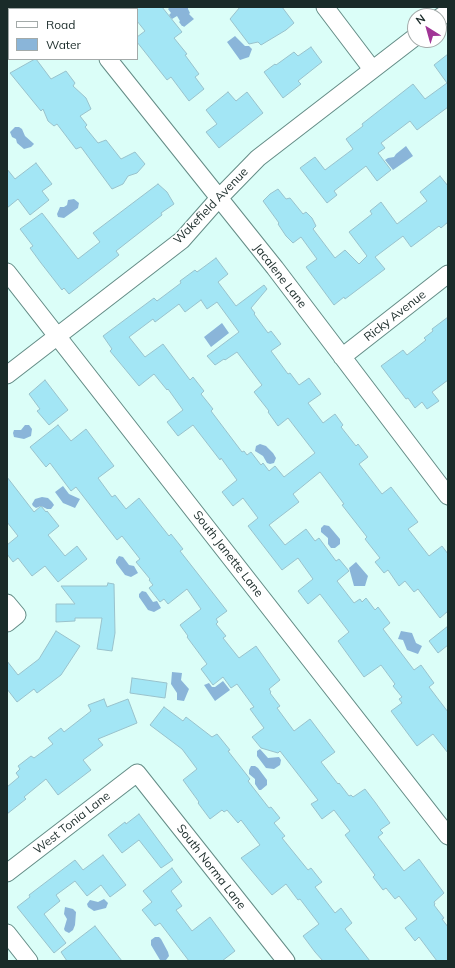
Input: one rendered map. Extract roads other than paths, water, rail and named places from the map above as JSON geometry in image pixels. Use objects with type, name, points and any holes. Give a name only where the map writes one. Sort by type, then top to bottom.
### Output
[{"type":"street","points":[[324,7],[372,69]]},
{"type":"street","name":"Wakefield Avenue","points":[[7,375],[182,240],[219,198],[258,158],[407,42]]},
{"type":"street","name":"Jacalene Lane","points":[[109,60],[275,268],[448,496]]},
{"type":"street","name":"South Janette Lane","points":[[7,272],[448,836]]},
{"type":"street","name":"Ricky Avenue","points":[[342,357],[448,274]]},
{"type":"street","name":"West Tonia Lane","points":[[7,873],[137,773]]},
{"type":"street","name":"South Norma Lane","points":[[137,773],[286,961]]},
{"type":"street","points":[[7,932],[29,961]]},
{"type":"water","points":[[170,7],[188,7],[189,14],[194,19],[184,27],[182,26],[177,16],[172,19],[169,15],[171,13],[168,9]]},
{"type":"water","points":[[235,36],[245,46],[249,46],[252,49],[249,57],[240,60],[227,42]]},
{"type":"water","points":[[15,127],[22,129],[25,136],[34,144],[31,147],[24,149],[17,143],[16,139],[12,137],[10,132]]},
{"type":"water","points":[[406,146],[413,156],[393,170],[385,160],[394,157]]},
{"type":"water","points":[[74,199],[79,203],[78,208],[64,218],[58,217],[57,214],[60,207],[67,205],[68,200]]},
{"type":"water","points":[[222,323],[229,333],[211,347],[204,337]]},
{"type":"water","points":[[25,425],[29,425],[32,429],[31,436],[24,439],[14,437],[14,430],[21,430]]},
{"type":"water","points":[[260,444],[266,446],[273,453],[276,458],[274,463],[267,463],[263,456],[255,451],[256,446]]},
{"type":"water","points":[[63,486],[69,494],[80,499],[75,508],[63,503],[55,492]]},
{"type":"water","points":[[42,497],[48,498],[52,502],[54,505],[51,509],[41,506],[36,508],[33,506],[32,504],[35,499]]},
{"type":"water","points":[[324,525],[329,526],[340,539],[340,544],[335,548],[331,548],[328,544],[328,538],[321,532],[321,528]]},
{"type":"water","points":[[119,556],[123,557],[129,565],[134,566],[138,573],[131,577],[125,575],[116,563]]},
{"type":"water","points":[[356,562],[368,576],[365,586],[354,586],[349,568]]},
{"type":"water","points":[[142,591],[146,592],[153,602],[157,601],[161,608],[154,612],[148,610],[139,597],[139,594]]},
{"type":"water","points":[[401,631],[412,633],[416,643],[422,646],[418,654],[407,650],[403,640],[398,639]]},
{"type":"water","points":[[172,672],[182,673],[181,680],[189,689],[184,701],[177,700],[177,693],[171,684]]},
{"type":"water","points":[[223,681],[230,690],[215,701],[204,685],[209,683],[212,687],[215,687]]},
{"type":"water","points":[[260,749],[268,758],[279,757],[281,760],[280,765],[274,769],[266,768],[257,756],[257,751]]},
{"type":"water","points":[[251,766],[258,768],[267,780],[267,785],[261,790],[259,790],[255,784],[255,779],[249,774]]},
{"type":"water","points":[[104,899],[108,903],[106,908],[94,911],[88,907],[87,904],[90,900],[98,902]]},
{"type":"water","points":[[65,907],[73,909],[76,912],[75,925],[73,930],[69,933],[64,929],[67,919],[64,914]]},
{"type":"water","points":[[155,937],[159,937],[161,939],[168,952],[169,956],[166,960],[160,960],[151,945],[151,940]]}]
